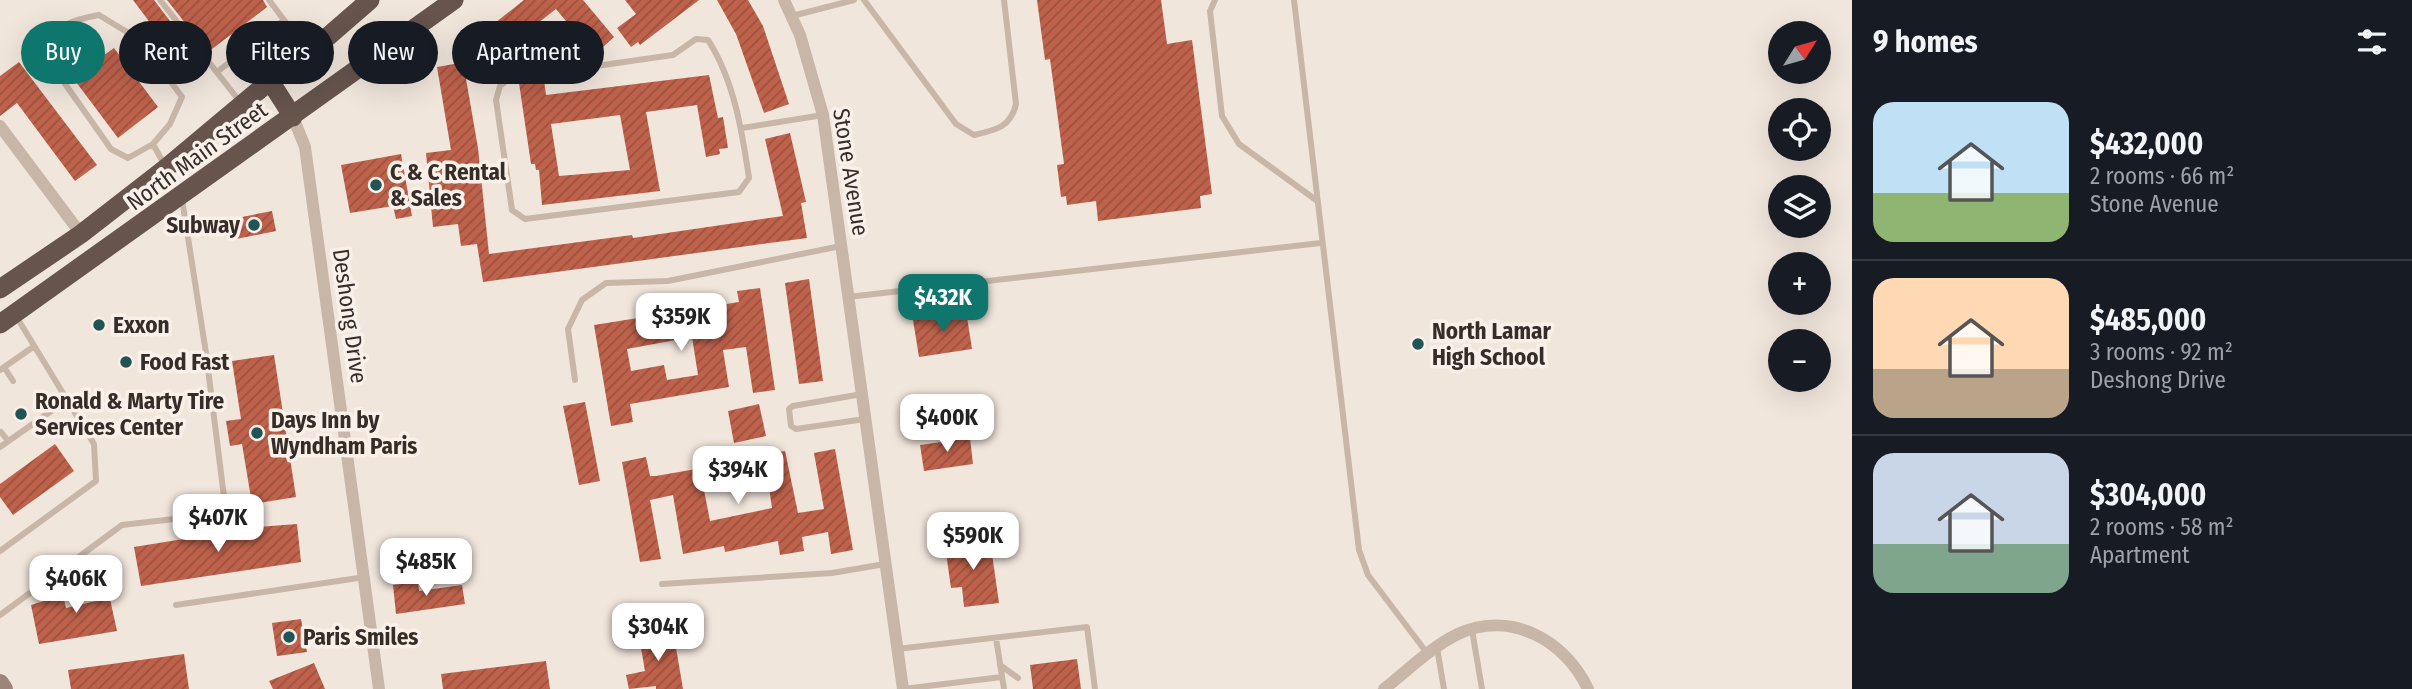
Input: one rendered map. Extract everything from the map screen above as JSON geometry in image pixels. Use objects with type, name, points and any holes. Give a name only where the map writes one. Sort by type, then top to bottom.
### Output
[{"type":"highway","name":"North Main Street","points":[[334,31],[370,0]]},
{"type":"highway","name":"North Main Street","points":[[7,319],[454,0]]},
{"type":"highway","name":"North Main Street","points":[[0,289],[81,234],[166,168],[266,84]]},
{"type":"highway","points":[[272,84],[293,117]]},
{"type":"main road","points":[[0,683],[4,689]]},
{"type":"street","name":"Stone Avenue","points":[[784,0],[800,34],[823,115],[903,689]]},
{"type":"street","name":"Deshong Drive","points":[[293,117],[305,147],[379,689]]},
{"type":"street","points":[[0,126],[81,234]]},
{"type":"street","points":[[1384,689],[1401,683],[1432,651],[1472,630],[1503,626],[1545,638],[1564,652],[1588,689]]},
{"type":"lane","points":[[160,0],[243,104]]},
{"type":"lane","points":[[216,72],[284,20],[269,0]]},
{"type":"lane","points":[[792,16],[854,0]]},
{"type":"lane","points":[[864,0],[956,124],[974,135],[1001,128],[1013,118],[1016,104],[1004,0]]},
{"type":"lane","points":[[1215,0],[1210,10],[1222,116],[1230,132],[1239,144],[1316,200]]},
{"type":"lane","points":[[1294,0],[1359,551],[1368,575],[1432,651],[1444,689]]},
{"type":"lane","points":[[99,15],[140,40],[182,97],[170,124],[153,144],[128,158],[111,149],[44,54],[49,40],[70,20],[99,15]]},
{"type":"lane","points":[[696,38],[708,40],[720,58],[742,128],[749,178],[740,192],[525,219],[512,210],[496,100],[500,86],[541,54],[555,52],[582,68],[673,55],[696,38]]},
{"type":"lane","points":[[742,128],[823,115]]},
{"type":"lane","points":[[153,144],[166,168]]},
{"type":"lane","points":[[0,615],[122,525],[226,513],[204,340],[181,197]]},
{"type":"lane","points":[[848,297],[1321,243]]},
{"type":"lane","points":[[575,380],[568,329],[582,300],[606,283],[668,281],[841,246]]},
{"type":"lane","points":[[1,547],[96,481],[94,444],[33,347],[7,319]]},
{"type":"lane","points":[[13,381],[2,369],[33,347]]},
{"type":"lane","points":[[862,394],[793,405],[789,409],[792,426],[796,429],[865,419]]},
{"type":"lane","points":[[0,447],[67,400]]},
{"type":"lane","points":[[34,410],[41,419]]},
{"type":"lane","points":[[17,421],[24,430]]},
{"type":"lane","points":[[1,432],[8,441]]},
{"type":"lane","points":[[662,584],[832,573],[886,564]]},
{"type":"lane","points":[[176,605],[365,576]]},
{"type":"lane","points":[[897,649],[1087,627],[1094,689]]},
{"type":"lane","points":[[1472,630],[1482,689]]},
{"type":"lane","points":[[996,638],[1004,689]]},
{"type":"lane","points":[[1000,666],[1018,678]]},
{"type":"lane","points":[[903,689],[1002,677]]},
{"type":"building","points":[[133,0],[154,0],[170,21],[149,21]]},
{"type":"building","points":[[167,0],[263,0],[267,7],[249,21],[226,21],[226,38],[212,49],[212,21],[184,21]]},
{"type":"building","points":[[524,0],[583,0],[601,21],[566,21],[556,9],[541,21],[497,21]]},
{"type":"building","points":[[625,0],[699,0],[640,45],[638,42],[631,47],[617,28],[636,14]]},
{"type":"building","points":[[717,0],[748,0],[763,26],[789,104],[764,113],[736,34]]},
{"type":"building","points":[[1037,0],[1161,0],[1167,44],[1192,40],[1212,194],[1200,196],[1201,208],[1098,221],[1096,201],[1067,205],[1066,196],[1061,197],[1057,165],[1064,164],[1050,59],[1045,60]]},
{"type":"building","points":[[604,25],[614,37],[604,46]]},
{"type":"building","points":[[114,48],[119,55],[119,84],[141,84],[158,107],[118,138],[78,84],[105,84],[105,54]]},
{"type":"building","points":[[19,62],[21,84],[36,84],[97,165],[75,181],[17,103],[0,116],[0,76]]},
{"type":"building","points":[[452,64],[452,84],[467,84],[478,148],[489,254],[632,235],[633,238],[783,216],[765,139],[790,133],[806,202],[801,203],[807,238],[483,282],[477,244],[461,246],[458,224],[433,227],[426,153],[451,150],[438,67]]},
{"type":"building","points":[[709,75],[718,118],[723,117],[728,148],[719,149],[720,154],[706,157],[697,105],[646,112],[660,191],[542,205],[539,170],[536,170],[535,164],[531,164],[519,84],[545,84],[546,95]],"holes":[[[620,115],[630,170],[559,176],[551,124]]]},
{"type":"building","name":"C & C Rental & Sales","points":[[401,154],[412,216],[396,219],[393,206],[350,213],[341,165]]},
{"type":"building","name":"Subway","points":[[272,211],[276,231],[236,239],[232,219]]},
{"type":"building","points":[[809,279],[823,381],[799,384],[785,283]]},
{"type":"building","points":[[760,288],[775,390],[753,393],[746,347],[723,350],[729,387],[630,404],[633,422],[611,426],[594,325],[739,302],[737,291]],"holes":[[[692,337],[698,375],[667,380],[664,365],[631,371],[627,349]]]},
{"type":"building","points":[[966,311],[972,349],[919,357],[913,320]]},
{"type":"building","name":"Days Inn by Wyndham Paris","points":[[274,355],[296,497],[252,504],[242,444],[230,446],[226,421],[241,419],[232,361]]},
{"type":"building","points":[[585,402],[600,481],[579,485],[563,406]]},
{"type":"building","points":[[759,404],[766,436],[734,443],[728,411]]},
{"type":"building","points":[[970,438],[973,464],[924,471],[920,445]]},
{"type":"building","points":[[55,444],[74,471],[13,515],[0,497],[0,484]]},
{"type":"building","points":[[835,449],[853,550],[831,554],[828,532],[802,537],[804,551],[780,555],[778,541],[725,552],[724,546],[683,554],[673,495],[650,500],[661,559],[640,562],[622,462],[646,457],[650,476],[656,476],[719,465],[766,463],[764,454],[785,451],[798,513],[824,509],[814,453]],"holes":[[[769,487],[772,508],[710,521],[704,490]]]},
{"type":"building","points":[[297,524],[301,562],[141,586],[134,547],[258,527]]},
{"type":"building","points":[[990,540],[999,603],[964,607],[962,587],[951,588],[945,546]]},
{"type":"building","points":[[103,567],[117,631],[39,644],[31,605],[63,595],[66,608],[96,601],[89,570]]},
{"type":"building","points":[[418,582],[419,591],[462,585],[465,604],[396,614],[393,585]]},
{"type":"building","name":"Paris Smiles","points":[[301,619],[307,652],[277,656],[272,623]]},
{"type":"building","points":[[673,630],[683,689],[656,689],[656,686],[629,689],[626,675],[645,671],[639,636]]},
{"type":"building","points":[[184,654],[189,689],[71,689],[68,670]]},
{"type":"building","points":[[1077,659],[1081,689],[1033,689],[1030,665]]},
{"type":"building","points":[[546,661],[550,689],[443,689],[441,674]]},
{"type":"building","points":[[314,663],[325,689],[273,689],[269,681]]},
{"type":"place","name":"C & C Rental & Sales","points":[[376,185]]},
{"type":"place","name":"Subway","points":[[254,225]]},
{"type":"place","name":"Exxon","points":[[99,325]]},
{"type":"place","name":"North Lamar High School","points":[[1418,344]]},
{"type":"place","name":"Food Fast","points":[[126,362]]},
{"type":"place","name":"Ronald & Marty Tire Services Center","points":[[21,414]]},
{"type":"place","name":"Days Inn by Wyndham Paris","points":[[257,433]]},
{"type":"place","name":"Paris Smiles","points":[[289,637]]}]
